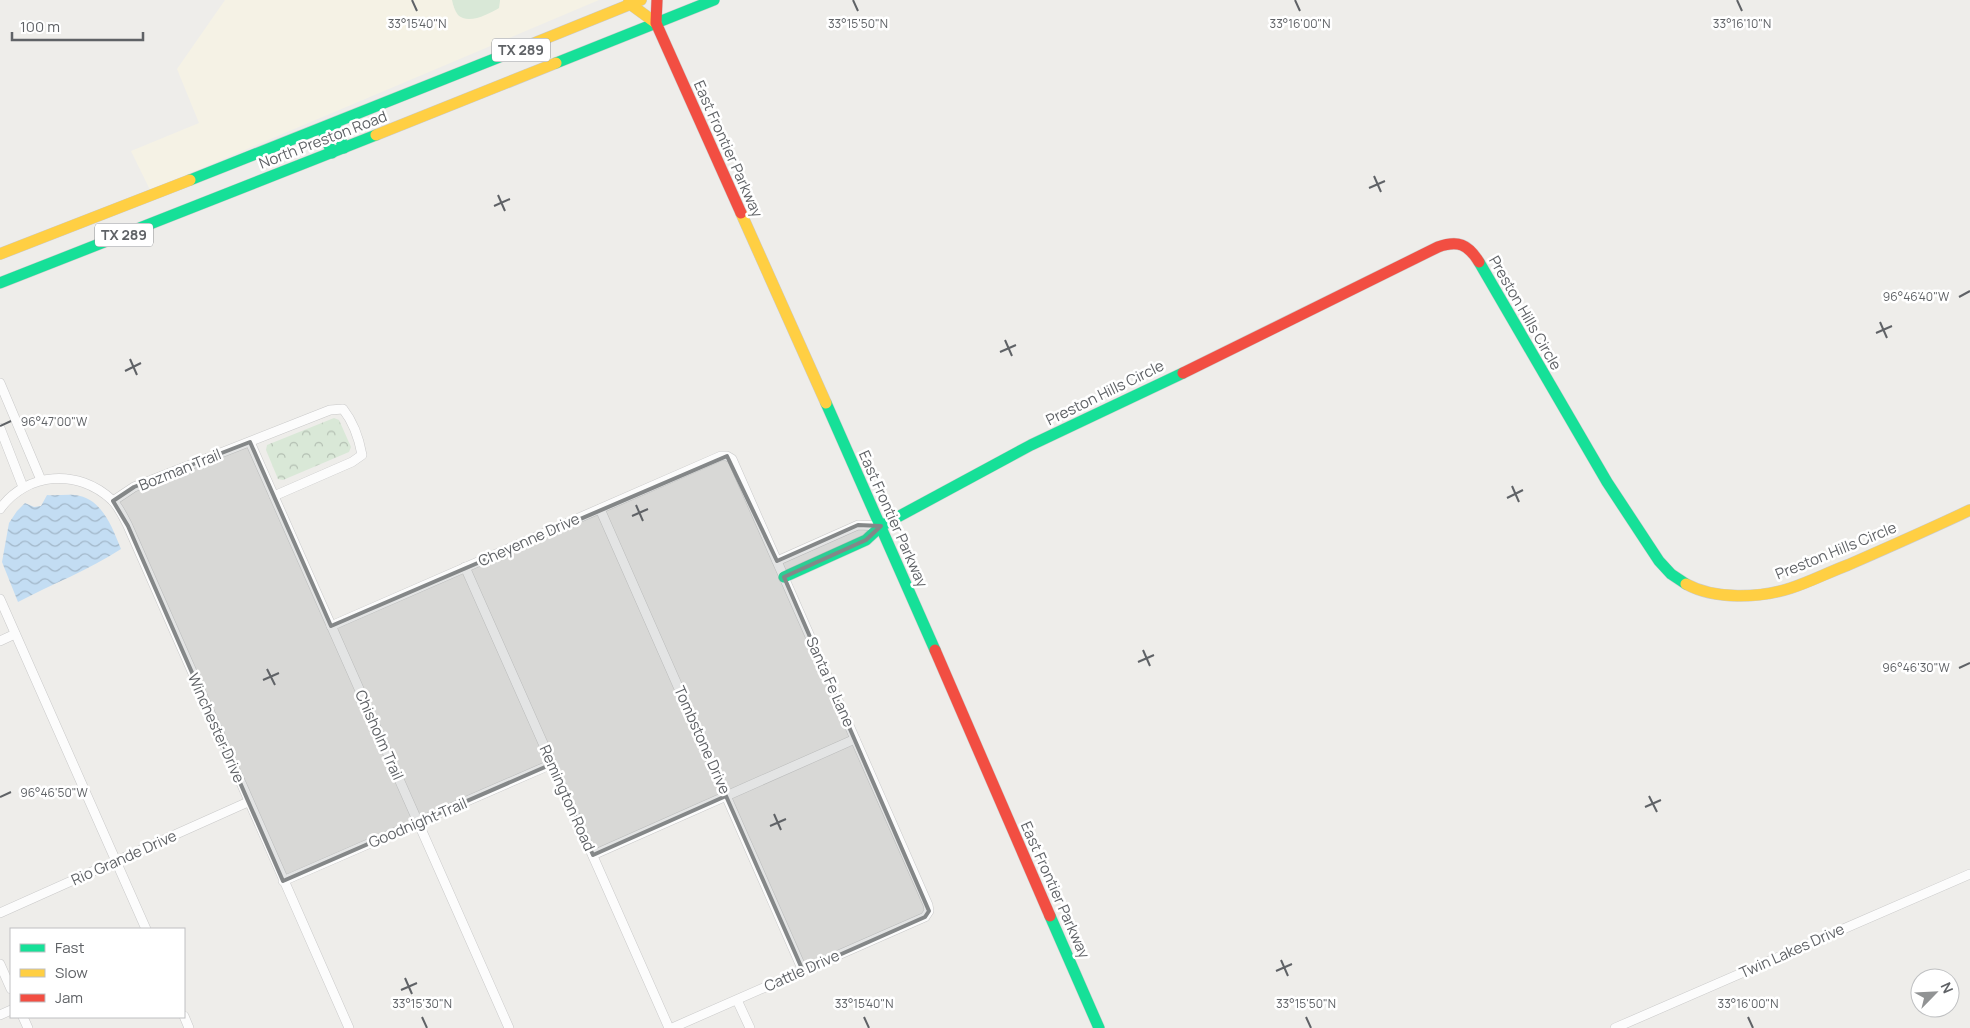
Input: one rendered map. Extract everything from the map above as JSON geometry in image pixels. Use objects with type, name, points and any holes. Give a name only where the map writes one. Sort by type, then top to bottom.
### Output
[{"type":"street","points":[[656,23],[657,0]]},
{"type":"street","name":"TX 289","points":[[656,23],[714,0]]},
{"type":"street","points":[[633,1],[656,23]]},
{"type":"street","name":"North Preston Road","points":[[0,254],[322,129],[633,1]]},
{"type":"street","name":"North Preston Road","points":[[0,283],[656,23]]},
{"type":"street","name":"East Frontier Parkway","points":[[656,23],[881,526],[1099,1028]]},
{"type":"street","points":[[334,124],[344,148]]},
{"type":"street","points":[[322,129],[332,153]]},
{"type":"street","name":"Preston Hills Circle","points":[[881,526],[1031,445],[1438,247],[1452,242],[1462,244],[1473,252],[1562,408],[1626,511],[1663,566],[1684,584],[1729,594],[1777,592],[1792,588],[1910,538],[1970,510]]},
{"type":"street","points":[[0,384],[41,480]]},
{"type":"street","name":"Bozman Trail","points":[[113,501],[134,487],[330,410],[343,409],[350,418],[360,441],[362,455],[352,462],[274,496]]},
{"type":"street","points":[[0,428],[23,487]]},
{"type":"street","points":[[8,449],[25,442]]},
{"type":"street","name":"Chisholm Trail","points":[[250,442],[509,1028]]},
{"type":"street","name":"Cheyenne Drive","points":[[332,626],[721,456],[727,456]]},
{"type":"street","name":"Santa Fe Lane","points":[[727,456],[732,459],[929,911]]},
{"type":"street","name":"Winchester Drive","points":[[0,509],[6,501],[23,487],[41,480],[68,478],[96,488],[113,501],[128,526],[348,1028]]},
{"type":"street","name":"Tombstone Drive","points":[[600,509],[803,971]]},
{"type":"street","points":[[777,561],[858,525],[881,526]]},
{"type":"street","points":[[784,577],[866,540],[881,526]]},
{"type":"street","name":"Remington Road","points":[[465,567],[671,1028]]},
{"type":"street","points":[[0,599],[146,928]]},
{"type":"street","points":[[0,641],[15,634]]},
{"type":"street","points":[[593,855],[855,739]]},
{"type":"street","name":"Goodnight Trail","points":[[283,881],[552,764]]},
{"type":"street","name":"Rio Grande Drive","points":[[0,913],[248,802]]},
{"type":"street","name":"Twin Lakes Drive","points":[[1615,1028],[1970,874]]},
{"type":"street","name":"Cattle Drive","points":[[671,1028],[925,917],[929,911]]},
{"type":"street","points":[[0,964],[10,987]]},
{"type":"street","points":[[737,1000],[750,1028]]},
{"type":"highlighted area","points":[[250,442],[331,626],[727,456],[777,561],[858,525],[881,526],[866,540],[784,577],[929,911],[925,917],[803,971],[726,796],[593,855],[552,764],[283,881],[128,526],[113,501],[134,487]]},
{"type":"shaded area","points":[[225,0],[599,0],[150,190],[131,151],[199,123],[177,69]]},
{"type":"green space","points":[[452,0],[500,1],[499,8],[478,18],[467,19],[458,15]]},
{"type":"green space","points":[[334,418],[339,420],[351,447],[349,452],[283,480],[278,479],[266,450],[267,445]]},
{"type":"water","points":[[47,495],[75,495],[84,497],[92,502],[110,523],[121,549],[109,557],[18,602],[2,562],[9,523],[25,503],[34,507],[41,506]]},
{"type":"traffic: fast","points":[[556,63],[714,0]]},
{"type":"traffic: fast","points":[[190,180],[522,48]]},
{"type":"traffic: fast","points":[[334,124],[344,148]]},
{"type":"traffic: fast","points":[[322,129],[332,153]]},
{"type":"traffic: fast","points":[[0,283],[376,135]]},
{"type":"traffic: fast","points":[[1479,262],[1607,482],[1659,561],[1671,574],[1686,584]]},
{"type":"traffic: fast","points":[[784,577],[866,540],[881,526],[1031,445],[1183,373]]},
{"type":"traffic: fast","points":[[826,403],[935,650]]},
{"type":"traffic: fast","points":[[1050,916],[1099,1028]]},
{"type":"traffic: slow","points":[[629,0],[630,4],[656,23]]},
{"type":"traffic: slow","points":[[522,48],[641,0]]},
{"type":"traffic: slow","points":[[376,135],[556,63]]},
{"type":"traffic: slow","points":[[0,254],[190,180]]},
{"type":"traffic: slow","points":[[741,213],[826,403]]},
{"type":"traffic: slow","points":[[1686,584],[1710,593],[1724,595],[1766,594],[1779,591],[1798,586],[1848,565],[1970,510]]},
{"type":"traffic: jam","points":[[657,0],[656,23],[741,213]]},
{"type":"traffic: jam","points":[[1183,373],[1438,247],[1451,244],[1462,245],[1471,251],[1479,262]]},
{"type":"traffic: jam","points":[[935,650],[1050,916]]}]
